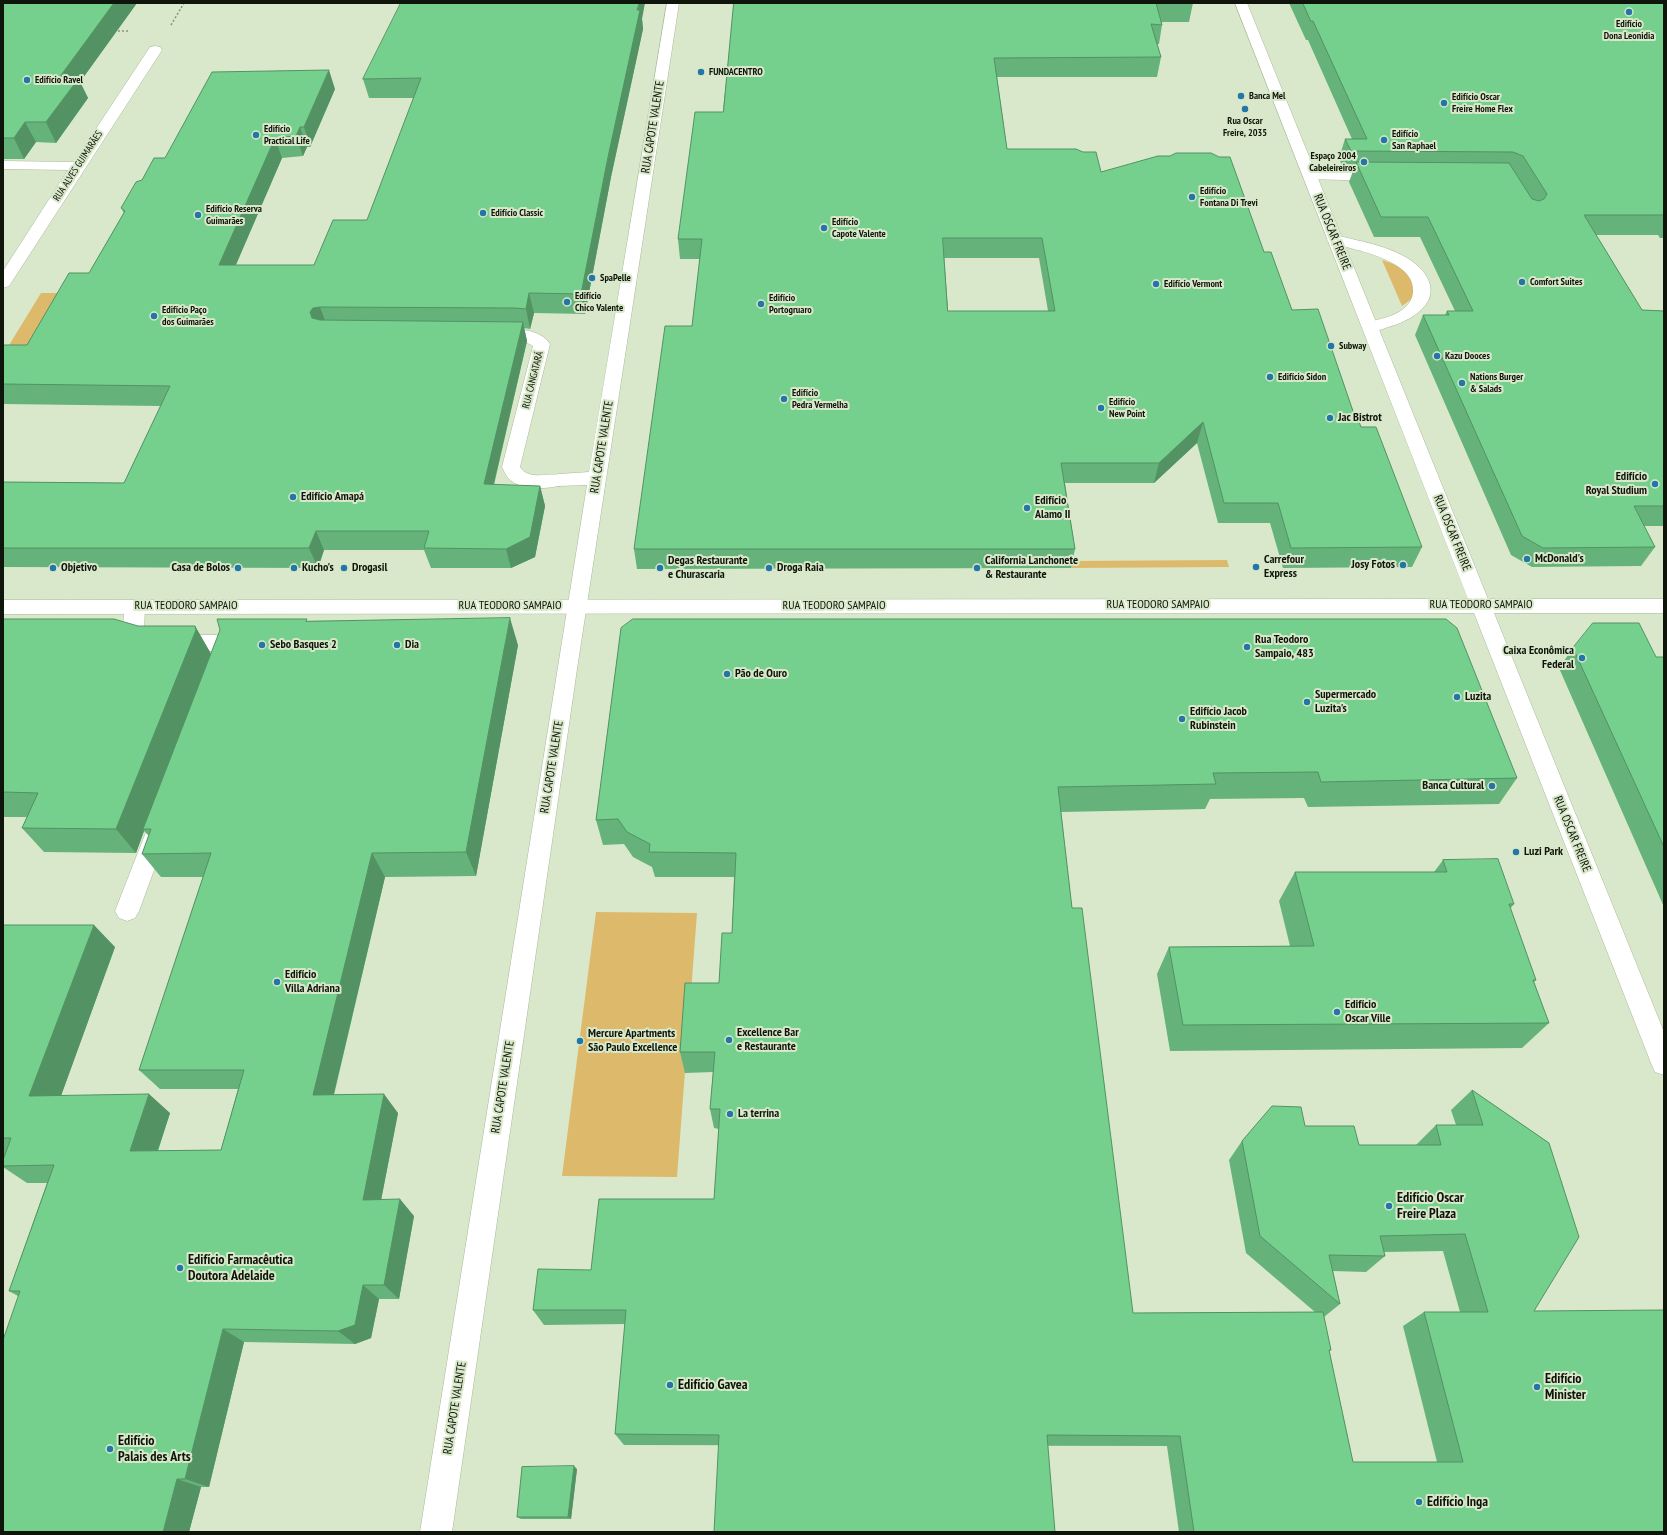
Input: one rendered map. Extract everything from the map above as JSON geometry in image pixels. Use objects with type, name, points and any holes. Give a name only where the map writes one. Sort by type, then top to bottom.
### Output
[{"type":"street","name":"RUA CAPOTE VALENTE","points":[[436,1532],[577,606],[673,3]]},
{"type":"street","name":"RUA OSCAR FREIRE","points":[[1241,3],[1664,1063]]},
{"type":"street","name":"RUA ALVES GUIMARÃES","points":[[3,283],[155,50]]},
{"type":"street","points":[[3,165],[78,166]]},
{"type":"street","points":[[1310,176],[1393,177]]},
{"type":"street","points":[[1335,240],[1391,256],[1406,264],[1417,275],[1422,286],[1422,298],[1414,310],[1399,318],[1370,327]]},
{"type":"street","name":"RUA CANGATARÁ","points":[[481,334],[520,334],[533,336],[542,344],[512,467],[514,474],[519,478],[531,481],[597,478]]},
{"type":"street","name":"RUA TEODORO SAMPAIO","points":[[3,607],[1664,606]]},
{"type":"street","points":[[135,607],[134,637],[155,643],[216,643],[222,648],[223,656],[212,685]]},
{"type":"street","points":[[127,911],[163,816]]},
{"type":"path","points":[[109,30],[132,31]]},
{"type":"shaded area","points":[[1382,260],[1396,265],[1410,277],[1413,289],[1413,298],[1402,306]]},
{"type":"shaded area","points":[[41,293],[80,293],[39,365],[3,355]]},
{"type":"shaded area","points":[[1227,560],[1229,567],[1070,568],[1070,561]]},
{"type":"shaded area","points":[[596,912],[697,913],[677,1177],[562,1176]]},
{"type":"building","points":[[3,3],[114,3],[59,78],[79,78],[46,122],[25,122],[14,138],[3,138]]},
{"type":"building","points":[[401,3],[639,3],[637,10],[640,10],[608,157],[581,294],[529,293],[526,309],[320,307],[313,308],[310,312],[312,318],[320,320],[523,322],[484,484],[540,486],[530,537],[506,549],[424,548],[429,531],[316,531],[309,548],[3,548],[3,482],[124,483],[170,386],[3,384],[3,345],[27,345],[69,273],[89,273],[125,211],[121,208],[136,182],[142,180],[154,158],[165,158],[212,72],[329,70],[304,127],[300,127],[296,136],[275,138],[219,265],[314,265],[333,220],[367,220],[421,78],[363,79]]},
{"type":"building","points":[[734,3],[1156,3],[1162,25],[1151,24],[1161,57],[994,58],[1007,149],[1076,149],[1083,152],[1096,152],[1101,172],[1158,156],[1170,156],[1176,153],[1211,153],[1219,157],[1230,157],[1264,252],[1271,252],[1292,310],[1318,309],[1354,414],[1356,414],[1361,427],[1376,427],[1422,547],[1291,548],[1278,503],[1224,503],[1203,422],[1159,463],[1061,463],[1075,549],[634,549],[665,326],[692,326],[702,239],[678,239],[695,112],[723,112]],"holes":[[[943,238],[1042,238],[1055,311],[948,311]]]},
{"type":"building","points":[[1303,3],[1664,3],[1664,215],[1584,215],[1642,310],[1664,311],[1664,506],[1634,506],[1655,547],[1543,548],[1522,536],[1423,315],[1449,315],[1447,311],[1473,311],[1428,217],[1381,217],[1356,162],[1509,163],[1532,199],[1539,201],[1544,199],[1547,194],[1523,156],[1513,152],[1351,151],[1345,139],[1367,139],[1313,21],[1311,21]]},
{"type":"building","points":[[510,618],[466,852],[372,853],[313,1095],[384,1094],[363,1200],[400,1199],[384,1285],[363,1285],[355,1325],[338,1331],[223,1329],[185,1479],[177,1479],[163,1532],[3,1532],[3,1340],[20,1291],[9,1291],[54,1165],[3,1166],[3,1160],[11,1138],[3,1138],[3,925],[94,925],[29,1096],[149,1094],[130,1151],[221,1150],[244,1070],[139,1070],[211,853],[142,854],[151,829],[143,829],[220,630],[217,619],[307,619],[306,621]]},
{"type":"building","points":[[3,619],[114,619],[138,626],[195,626],[196,630],[116,829],[22,828],[38,793],[3,792]]},
{"type":"building","points":[[633,619],[1446,619],[1457,628],[1517,778],[1321,782],[1318,772],[1213,773],[1216,784],[1058,787],[1072,908],[1082,908],[1133,1313],[1323,1312],[1331,1350],[1329,1350],[1353,1462],[1463,1462],[1424,1312],[1488,1312],[1465,1234],[1380,1236],[1385,1256],[1329,1255],[1340,1304],[1260,1236],[1242,1141],[1272,1106],[1301,1107],[1305,1126],[1354,1126],[1359,1145],[1441,1145],[1436,1125],[1483,1125],[1472,1090],[1549,1143],[1579,1237],[1534,1311],[1664,1310],[1664,1532],[1194,1532],[1180,1436],[1047,1435],[1055,1532],[714,1532],[719,1435],[615,1434],[626,1310],[533,1310],[538,1269],[591,1270],[599,1199],[714,1199],[720,1109],[710,1109],[715,1052],[680,1052],[685,983],[719,983],[722,933],[732,933],[736,853],[649,852],[650,844],[627,832],[618,819],[596,820],[621,628]]},
{"type":"building","points":[[1593,623],[1639,623],[1656,657],[1664,657],[1664,847],[1573,648]]},
{"type":"building","points":[[1498,859],[1514,904],[1509,904],[1536,980],[1533,980],[1549,1023],[1183,1025],[1169,947],[1314,946],[1295,872],[1447,872],[1443,860]]},
{"type":"building","points":[[574,1466],[568,1517],[517,1517],[522,1467]]},
{"type":"place","name":"Edifício Dona Leonidia","points":[[1629,12]]},
{"type":"place","name":"FUNDACENTRO","points":[[701,72]]},
{"type":"place","name":"Edifício Ravel","points":[[27,80]]},
{"type":"place","name":"Banca Mel","points":[[1241,96]]},
{"type":"place","name":"Edifício Oscar Freire Home Flex","points":[[1444,103]]},
{"type":"place","name":"Rua Oscar Freire, 2035","points":[[1245,109]]},
{"type":"place","name":"Edifício Practical Life","points":[[256,135]]},
{"type":"place","name":"Edifício San Raphael","points":[[1384,140]]},
{"type":"place","name":"Espaço 2004 Cabeleireiros","points":[[1364,162]]},
{"type":"place","name":"Edifício Fontana Di Trevi","points":[[1192,197]]},
{"type":"place","name":"Edifício Classic","points":[[483,213]]},
{"type":"place","name":"Edifício Reserva Guimarães","points":[[198,215]]},
{"type":"place","name":"Edifício Capote Valente","points":[[824,228]]},
{"type":"place","name":"SpaPelle","points":[[592,278]]},
{"type":"place","name":"Comfort Suites","points":[[1522,282]]},
{"type":"place","name":"Edifício Vermont","points":[[1156,284]]},
{"type":"place","name":"Edifício Chico Valente","points":[[567,302]]},
{"type":"place","name":"Edifício Portogruaro","points":[[761,304]]},
{"type":"place","name":"Edifício Paço dos Guimarães","points":[[154,316]]},
{"type":"place","name":"Subway","points":[[1331,346]]},
{"type":"place","name":"Kazu Dooces","points":[[1437,356]]},
{"type":"place","name":"Edifício Sidon","points":[[1270,377]]},
{"type":"place","name":"Nations Burger & Salads","points":[[1462,383]]},
{"type":"place","name":"Edifício Pedra Vermelha","points":[[784,399]]},
{"type":"place","name":"Edifício New Point","points":[[1101,408]]},
{"type":"place","name":"Jac Bistrot","points":[[1330,418]]},
{"type":"place","name":"Edifício Royal Studium","points":[[1655,484]]},
{"type":"place","name":"Edifício Amapá","points":[[293,497]]},
{"type":"place","name":"Edifício Alamo II","points":[[1027,508]]},
{"type":"place","name":"McDonald's","points":[[1527,559]]},
{"type":"place","name":"Josy Fotos","points":[[1403,565]]},
{"type":"place","name":"Carrefour Express","points":[[1256,567]]},
{"type":"place","name":"Objetivo","points":[[53,568]]},
{"type":"place","name":"Casa de Bolos","points":[[238,568]]},
{"type":"place","name":"Kucho's","points":[[294,568]]},
{"type":"place","name":"Drogasil","points":[[344,568]]},
{"type":"place","name":"Degas Restaurante e Churascaria","points":[[660,568]]},
{"type":"place","name":"Droga Raia","points":[[769,568]]},
{"type":"place","name":"California Lanchonete & Restaurante","points":[[977,568]]},
{"type":"place","name":"Sebo Basques 2","points":[[262,645]]},
{"type":"place","name":"Dia","points":[[397,645]]},
{"type":"place","name":"Rua Teodoro Sampaio, 483","points":[[1247,647]]},
{"type":"place","name":"Caixa Econômica Federal","points":[[1582,658]]},
{"type":"place","name":"Pão de Ouro","points":[[727,674]]},
{"type":"place","name":"Luzita","points":[[1457,697]]},
{"type":"place","name":"Supermercado Luzita's","points":[[1307,702]]},
{"type":"place","name":"Edifício Jacob Rubinstein","points":[[1182,719]]},
{"type":"place","name":"Banca Cultural","points":[[1492,786]]},
{"type":"place","name":"Luzi Park","points":[[1516,852]]},
{"type":"place","name":"Edifício Villa Adriana","points":[[277,982]]},
{"type":"place","name":"Edifício Oscar Ville","points":[[1337,1012]]},
{"type":"place","name":"Excellence Bar e Restaurante","points":[[729,1040]]},
{"type":"place","name":"Mercure Apartments São Paulo Excellence","points":[[580,1041]]},
{"type":"place","name":"La terrina","points":[[730,1114]]},
{"type":"place","name":"Edifício Oscar Freire Plaza","points":[[1389,1206]]},
{"type":"place","name":"Edifício Farmacêutica Doutora Adelaide","points":[[180,1268]]},
{"type":"place","name":"Edifício Gavea","points":[[670,1385]]},
{"type":"place","name":"Edifício Minister","points":[[1537,1387]]},
{"type":"place","name":"Edifício Palais des Arts","points":[[110,1449]]},
{"type":"place","name":"Edifício Inga","points":[[1419,1502]]}]
